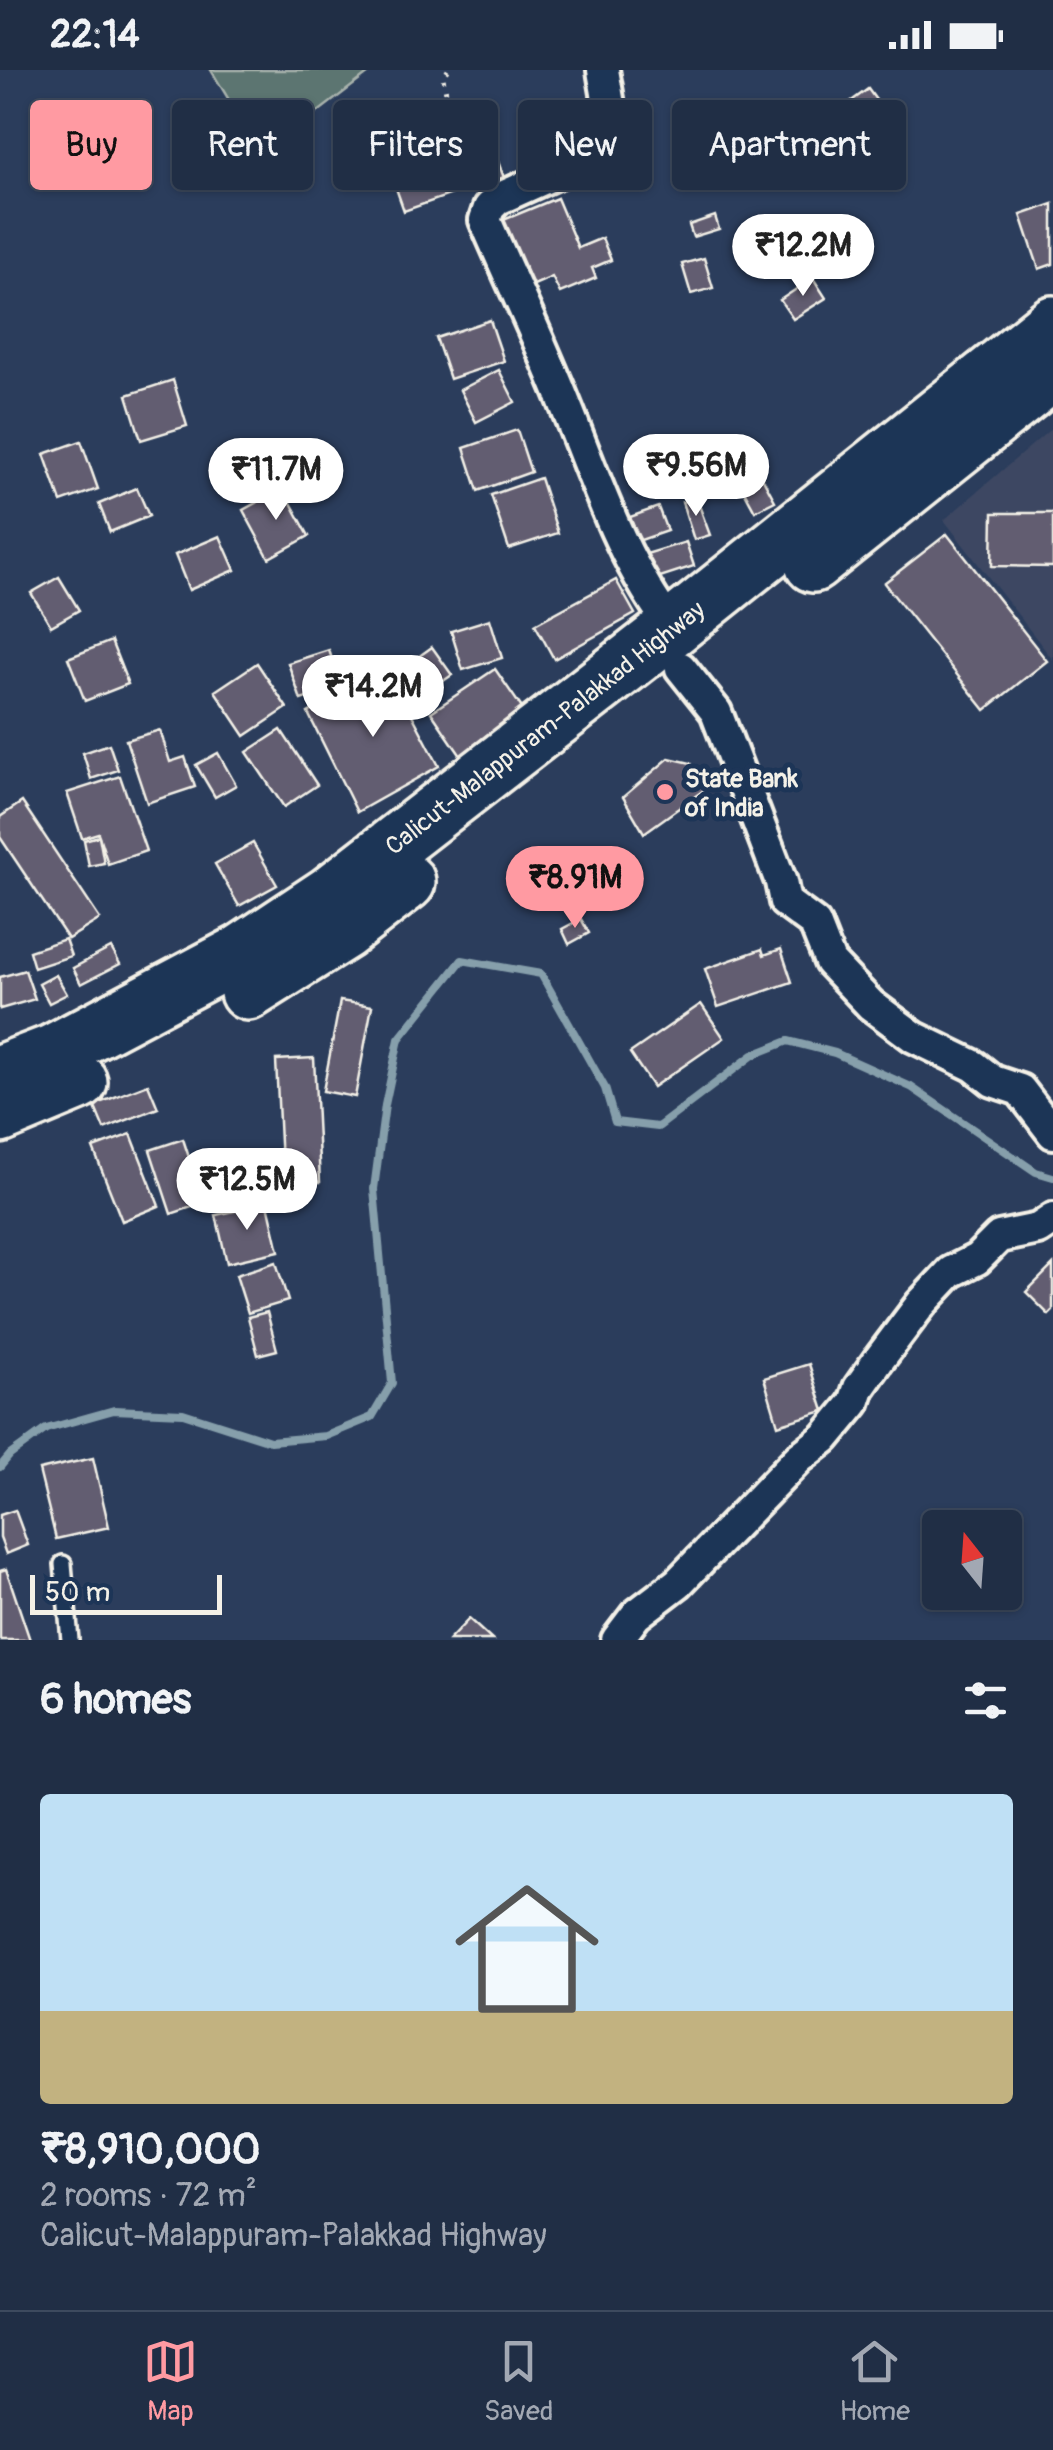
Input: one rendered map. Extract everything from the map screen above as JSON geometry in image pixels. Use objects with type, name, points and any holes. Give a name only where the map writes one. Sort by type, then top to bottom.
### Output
[{"type":"highway","name":"Calicut-Malappuram-Palakkad Highway","points":[[0,1115],[72,1086],[235,999],[343,932],[1053,324]]},
{"type":"highway","name":"Calicut-Malappuram-Palakkad Highway","points":[[0,1073],[52,1053],[241,953],[330,894],[1004,414],[1053,372]]},
{"type":"street","points":[[603,70],[616,146],[498,200],[488,208],[485,220],[557,384],[618,538],[716,712],[782,882],[785,902],[815,924],[830,962],[870,1005],[914,1037],[974,1066],[993,1081],[1020,1090],[1053,1132]]},
{"type":"street","points":[[617,1640],[636,1615],[678,1583],[799,1458],[825,1438],[854,1404],[878,1361],[951,1272],[977,1259],[999,1237],[1038,1229],[1053,1219]]},
{"type":"lane","points":[[63,1564],[70,1640]]},
{"type":"path","points":[[448,70],[443,78],[459,155],[485,220]]},
{"type":"shaded area","points":[[1053,427],[1053,660],[944,520]]},
{"type":"green space","points":[[211,70],[369,73],[313,116],[313,100],[229,100]]},
{"type":"building","points":[[868,89],[876,100],[853,100]]},
{"type":"building","points":[[498,161],[507,186],[498,190]]},
{"type":"building","points":[[397,190],[457,190],[458,192],[404,211]]},
{"type":"building","points":[[476,190],[497,190],[479,197]]},
{"type":"building","points":[[557,198],[578,248],[602,238],[611,260],[592,268],[596,278],[560,293],[552,277],[529,287],[501,221]]},
{"type":"building","points":[[1053,204],[1053,264],[1039,269],[1021,215]]},
{"type":"building","points":[[715,216],[719,229],[693,237],[689,225]]},
{"type":"building","points":[[704,258],[713,288],[691,294],[682,264]]},
{"type":"building","points":[[813,278],[826,298],[793,319],[780,300]]},
{"type":"building","points":[[490,320],[504,361],[450,379],[436,338]]},
{"type":"building","points":[[499,370],[515,402],[476,422],[460,390]]},
{"type":"building","points":[[173,380],[187,426],[141,440],[127,395]]},
{"type":"building","points":[[517,430],[531,472],[478,491],[464,448]]},
{"type":"building","points":[[81,441],[98,489],[61,502],[44,454]]},
{"type":"building","points":[[756,466],[775,501],[755,511],[736,476]]},
{"type":"building","points":[[540,478],[558,533],[509,549],[491,495]]},
{"type":"building","points":[[137,488],[149,516],[110,532],[99,504]]},
{"type":"building","points":[[283,488],[309,536],[269,558],[243,510]]},
{"type":"building","points":[[696,497],[710,535],[694,540],[682,502]]},
{"type":"building","points":[[658,507],[667,531],[638,541],[630,517]]},
{"type":"building","points":[[993,513],[1053,513],[1053,567],[992,566]]},
{"type":"building","points":[[947,534],[1047,661],[985,710],[884,583]]},
{"type":"building","points":[[220,536],[235,570],[189,590],[175,555]]},
{"type":"building","points":[[686,542],[694,566],[654,579],[646,554]]},
{"type":"building","points":[[59,577],[79,610],[51,626],[31,593]]},
{"type":"building","points":[[616,580],[635,614],[554,659],[535,624]]},
{"type":"building","points":[[490,619],[502,658],[463,670],[451,631]]},
{"type":"building","points":[[111,641],[128,684],[85,701],[68,658]]},
{"type":"building","points":[[432,647],[452,675],[416,700],[397,672]]},
{"type":"building","points":[[329,650],[341,687],[301,700],[288,663]]},
{"type":"building","points":[[257,663],[287,708],[245,736],[215,691]]},
{"type":"building","points":[[387,667],[439,766],[357,812],[308,713]]},
{"type":"building","points":[[495,669],[526,714],[461,756],[431,712]]},
{"type":"building","points":[[160,730],[170,762],[185,757],[195,787],[147,803],[126,740]]},
{"type":"building","points":[[281,730],[317,785],[284,807],[247,752]]},
{"type":"building","points":[[109,744],[118,770],[91,779],[83,753]]},
{"type":"building","points":[[218,753],[236,785],[215,797],[196,765]]},
{"type":"building","name":"State Bank of India","points":[[669,758],[691,763],[708,787],[644,833],[623,797]]},
{"type":"building","points":[[120,776],[146,851],[108,864],[98,833],[82,838],[67,793]]},
{"type":"building","points":[[22,802],[100,919],[68,939],[0,837],[0,817]]},
{"type":"building","points":[[99,836],[104,863],[89,866],[84,840]]},
{"type":"building","points":[[253,843],[277,885],[239,906],[215,864]]},
{"type":"building","points":[[581,919],[589,933],[569,944],[562,929]]},
{"type":"building","points":[[65,939],[71,956],[34,968],[29,951]]},
{"type":"building","points":[[111,948],[120,964],[81,984],[73,968]]},
{"type":"building","points":[[762,949],[764,955],[781,949],[792,982],[718,1007],[705,969]]},
{"type":"building","points":[[25,970],[35,999],[0,1009],[0,977]]},
{"type":"building","points":[[56,975],[67,994],[49,1003],[39,984]]},
{"type":"building","points":[[340,1001],[372,1006],[355,1097],[323,1091]]},
{"type":"building","points":[[701,1004],[724,1038],[653,1087],[630,1053]]},
{"type":"building","points":[[314,1058],[320,1182],[282,1184],[276,1060]]},
{"type":"building","points":[[148,1084],[158,1108],[104,1129],[94,1105]]},
{"type":"building","points":[[131,1134],[159,1206],[122,1221],[93,1148]]},
{"type":"building","points":[[183,1139],[204,1203],[171,1214],[150,1150]]},
{"type":"building","points":[[268,1204],[279,1251],[227,1263],[216,1215]]},
{"type":"building","points":[[276,1262],[288,1301],[248,1313],[236,1275]]},
{"type":"building","points":[[1053,1265],[1053,1311],[1049,1315],[1026,1292]]},
{"type":"building","points":[[267,1312],[277,1350],[258,1355],[248,1317]]},
{"type":"building","points":[[809,1364],[824,1411],[778,1425],[764,1378]]},
{"type":"building","points":[[93,1458],[109,1527],[56,1539],[39,1470]]},
{"type":"building","points":[[15,1510],[28,1545],[6,1554],[0,1538],[0,1515]]},
{"type":"building","points":[[6,1569],[30,1640],[0,1640],[0,1571]]},
{"type":"building","points":[[469,1619],[492,1640],[449,1640]]},
{"type":"waterway","points":[[0,1467],[46,1429],[114,1410],[183,1413],[270,1441],[326,1436],[372,1417],[392,1383],[374,1189],[385,1105],[399,1039],[462,960],[541,974],[605,1088],[615,1122],[658,1127],[753,1055],[788,1041],[835,1053],[911,1087],[1036,1172],[1053,1177]]},
{"type":"place","name":"State Bank of India","points":[[665,792]]}]
